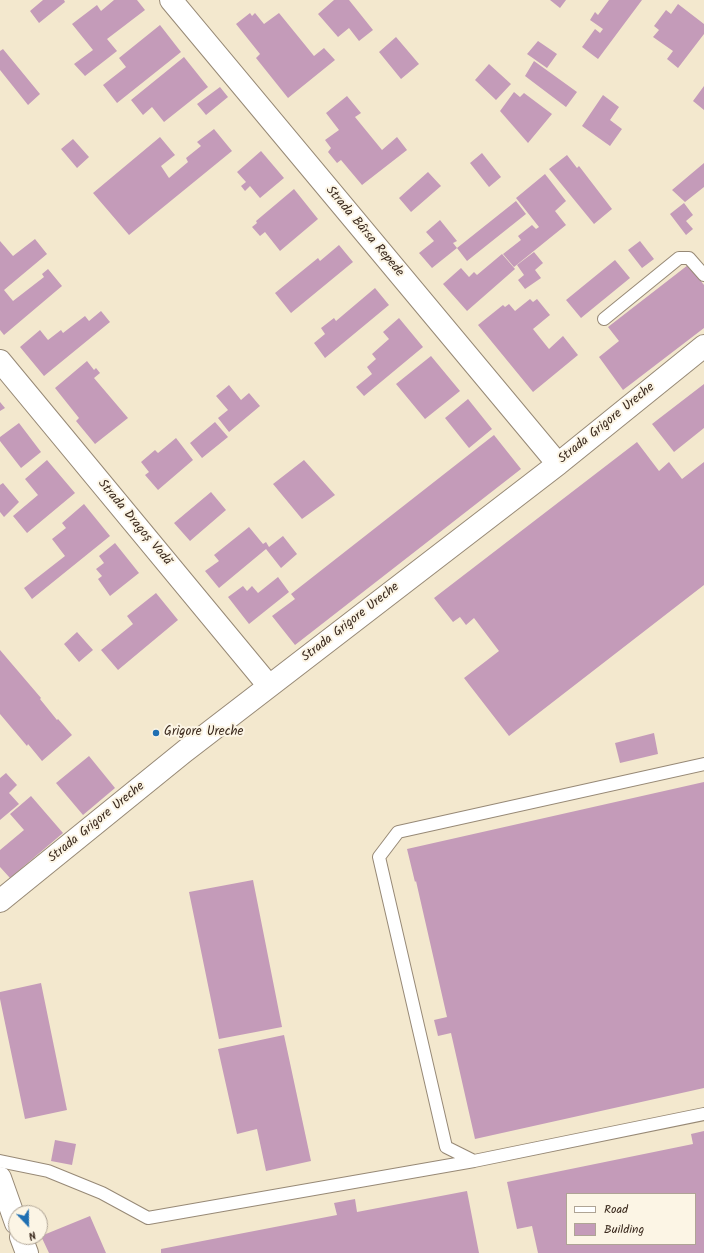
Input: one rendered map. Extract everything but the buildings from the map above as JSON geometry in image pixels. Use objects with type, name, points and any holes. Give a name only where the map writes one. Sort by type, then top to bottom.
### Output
[{"type":"street","name":"Strada Bârsa Repede","points":[[171,0],[558,464]]},
{"type":"street","name":"Strada Grigore Ureche","points":[[0,902],[185,751],[558,464],[704,346]]},
{"type":"street","name":"Strada Dragoș Vodă","points":[[0,360],[269,686]]},
{"type":"street","points":[[0,1178],[10,1205]]},
{"type":"lane","points":[[604,319],[679,258],[689,258],[704,275]]},
{"type":"lane","points":[[474,1161],[446,1147],[379,857],[398,832],[704,764]]},
{"type":"lane","points":[[0,1161],[48,1171],[102,1193],[148,1218],[474,1161],[704,1114]]},
{"type":"place","name":"Grigore Ureche","points":[[156,733]]}]
